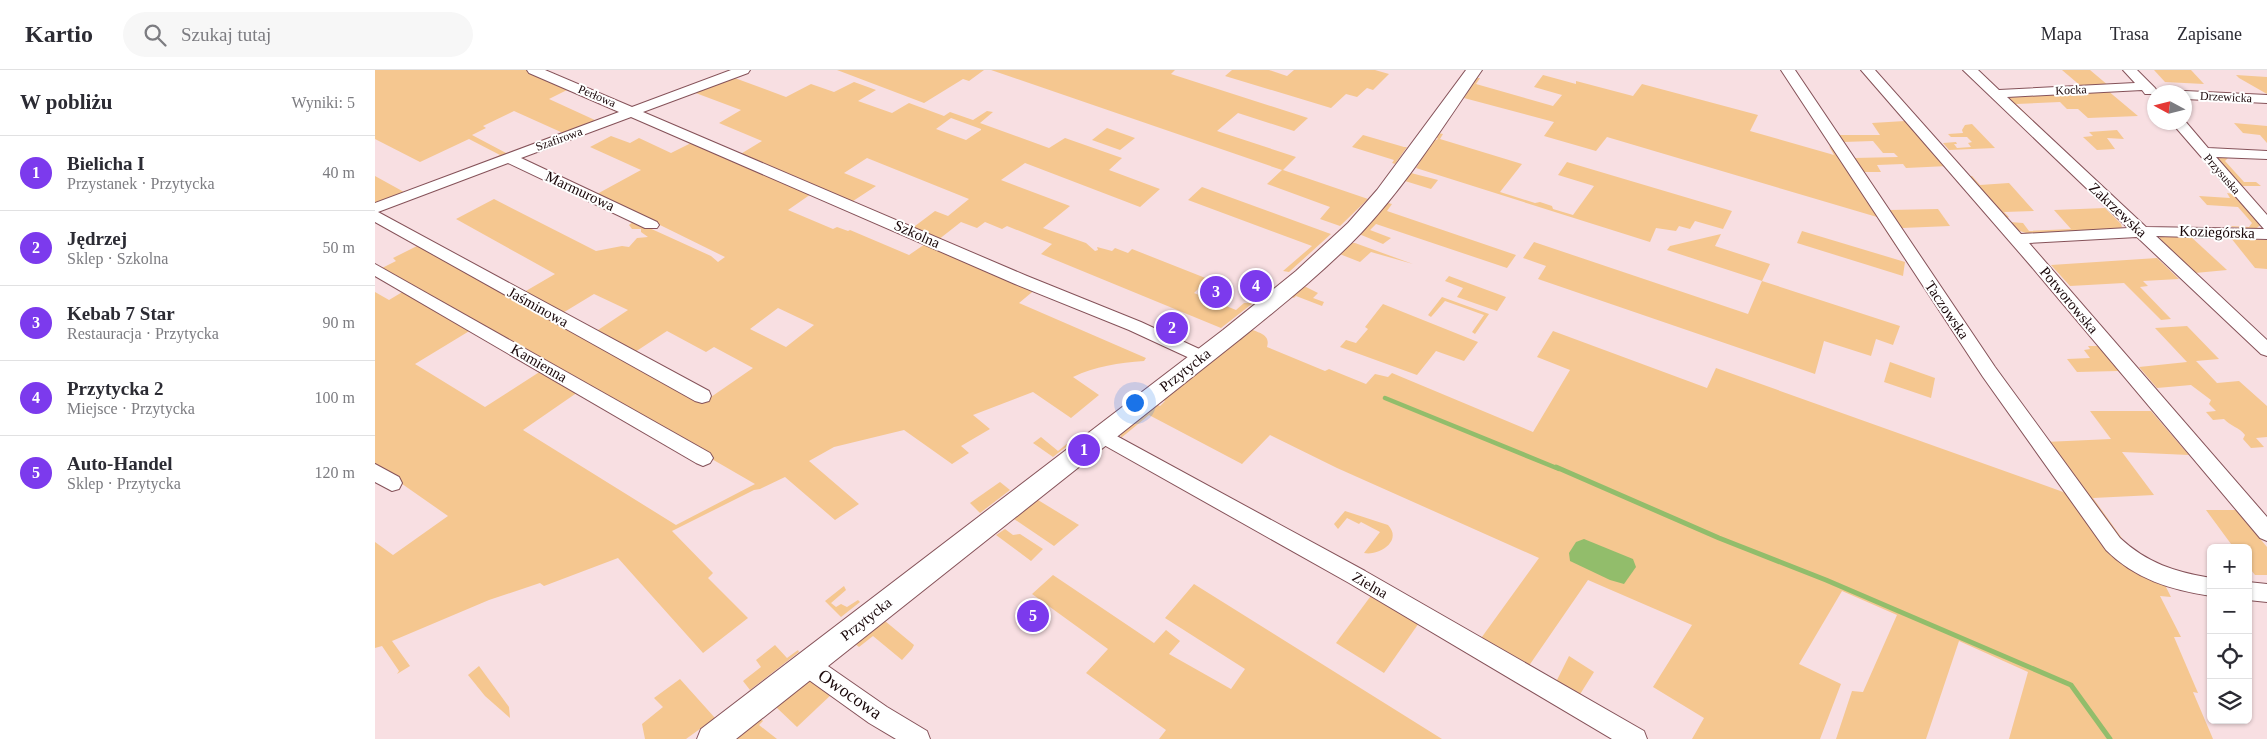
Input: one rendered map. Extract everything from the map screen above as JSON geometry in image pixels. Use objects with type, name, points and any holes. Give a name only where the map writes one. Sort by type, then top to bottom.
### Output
[{"type":"main road","name":"Przytycka","points":[[712,739],[1202,357],[1295,281],[1369,212],[1405,167],[1474,70]]},
{"type":"street","name":"Perłowa","points":[[534,70],[631,112]]},
{"type":"street","name":"Szafirowa","points":[[375,208],[743,70]]},
{"type":"street","name":"Taczowska","points":[[1788,70],[1989,372],[2113,544],[2131,561],[2145,570],[2178,581],[2207,586]]},
{"type":"street","name":"Potworowska","points":[[1868,70],[2017,239],[2267,532]]},
{"type":"street","name":"Zakrzewska","points":[[1970,70],[2267,350]]},
{"type":"street","points":[[2130,70],[2147,87]]},
{"type":"street","name":"Kocka","points":[[1995,94],[2147,92]]},
{"type":"street","name":"Drzewicka","points":[[2192,95],[2267,99]]},
{"type":"street","name":"Szkolna","points":[[631,112],[1135,326],[1202,357]]},
{"type":"street","name":"Przysuska","points":[[2185,130],[2267,225]]},
{"type":"street","points":[[2203,152],[2267,155]]},
{"type":"street","name":"Marmurowa","points":[[509,158],[651,225]]},
{"type":"street","name":"Jaśminowa","points":[[375,216],[702,396]]},
{"type":"street","name":"Koziegórska","points":[[2017,239],[2187,230],[2267,234]]},
{"type":"street","name":"Kamienna","points":[[375,269],[703,458]]},
{"type":"street","name":"Zielna","points":[[1102,435],[1373,586],[1635,739]]},
{"type":"street","points":[[375,472],[392,484]]},
{"type":"street","points":[[2252,591],[2267,592]]},
{"type":"street","name":"Owocowa","points":[[809,664],[817,672],[878,715],[918,739]]},
{"type":"shaded area","points":[[375,70],[529,70],[571,88],[549,99],[597,121],[563,133],[514,111],[483,126],[486,128],[472,135],[508,154],[496,160],[492,159],[500,155],[469,139],[420,162],[375,139]]},
{"type":"shaded area","points":[[837,70],[984,70],[969,81],[963,79],[924,103]]},
{"type":"shaded area","points":[[991,70],[1175,70],[1171,74],[1308,118],[1294,131],[1238,113],[1217,131],[1296,157],[1283,170],[1368,199],[1340,226],[1320,219],[1330,207],[1267,184],[1282,170]]},
{"type":"shaded area","points":[[1232,70],[1269,70],[1287,76],[1294,70],[1375,70],[1389,74],[1373,90],[1367,88],[1357,97],[1346,94],[1331,108],[1225,76]]},
{"type":"shaded area","points":[[2062,70],[2090,70],[2109,86],[2082,87]]},
{"type":"shaded area","points":[[2154,70],[2191,70],[2204,84],[2165,82]]},
{"type":"shaded area","points":[[1543,75],[1576,84],[1576,81],[1633,96],[1642,84],[1758,115],[1750,131],[1834,155],[1829,146],[1842,157],[1898,244],[1895,245],[1877,217],[1607,137],[1596,151],[1544,136],[1554,122],[1464,98],[1477,78],[1480,78],[1476,84],[1553,106],[1562,95],[1534,87]]},
{"type":"shaded area","points":[[2236,75],[2267,77],[2267,94],[2239,78]]},
{"type":"shaded area","points":[[732,77],[786,97],[811,84],[834,92],[854,82],[876,90],[858,101],[892,113],[909,103],[944,116],[950,112],[973,120],[987,111],[993,112],[980,123],[1049,148],[1065,138],[1122,158],[1109,170],[1160,189],[1140,207],[1025,163],[1001,180],[1070,206],[1043,228],[1086,243],[1095,251],[1098,250],[1097,247],[1112,251],[1115,248],[1128,253],[1132,249],[1208,279],[1194,293],[1236,310],[1244,303],[1253,303],[1221,328],[1041,254],[1052,244],[1007,226],[1002,229],[985,222],[977,228],[961,222],[938,240],[911,229],[935,211],[948,216],[969,199],[867,158],[844,173],[876,186],[850,203],[739,155],[762,141],[719,123],[741,110],[693,92]],"holes":[[[951,118],[981,129],[966,140],[936,129]]]},
{"type":"shaded area","points":[[1866,77],[1870,77],[1948,166],[1906,168],[1903,164],[1877,165],[1881,172],[1863,172],[1854,158],[1898,157],[1894,153],[1883,153],[1873,141],[1843,142],[1838,135],[1880,135],[1872,123],[1905,121]]},
{"type":"shaded area","points":[[2107,90],[2138,116],[2088,118],[2078,109],[2067,109],[2060,102],[2016,104],[2044,131],[2042,131],[2009,99],[2010,96]]},
{"type":"shaded area","points":[[2234,123],[2267,126],[2267,143],[2260,135],[2243,133]]},
{"type":"shaded area","points":[[1972,124],[1995,148],[1949,150],[1943,143],[1956,142],[1957,144],[1954,144],[1957,148],[1971,147],[1968,143],[1972,142],[1967,137],[1951,137],[1948,134],[1963,133],[1962,130],[1965,125]]},
{"type":"shaded area","points":[[1107,128],[1135,138],[1120,150],[1092,140]]},
{"type":"shaded area","points":[[2117,130],[2124,139],[2107,138],[2115,149],[2097,150],[2083,137],[2093,136],[2089,132]]},
{"type":"shaded area","points":[[1438,133],[1443,134],[1440,139],[1522,164],[1500,192],[1535,203],[1540,202],[1552,206],[1553,209],[1573,215],[1594,186],[1558,175],[1567,162],[1732,211],[1723,229],[1695,221],[1690,229],[1679,226],[1676,231],[1656,228],[1650,242],[1416,168],[1433,141],[1438,139],[1436,137]]},
{"type":"shaded area","points":[[1363,135],[1407,147],[1395,164],[1392,163],[1394,160],[1352,147]]},
{"type":"shaded area","points":[[611,136],[630,143],[639,138],[671,153],[693,142],[814,192],[788,210],[833,229],[837,227],[850,230],[909,255],[928,242],[1037,288],[1019,303],[1146,358],[1144,361],[1116,364],[1081,373],[1073,377],[1099,395],[1071,418],[1033,392],[973,415],[990,429],[961,446],[969,453],[952,464],[904,430],[834,447],[809,461],[859,504],[835,520],[785,477],[754,490],[672,531],[713,573],[708,578],[748,618],[703,653],[618,558],[544,586],[540,583],[489,600],[392,641],[410,666],[397,674],[399,671],[382,646],[375,648],[375,542],[393,555],[448,516],[375,465],[375,292],[389,300],[404,291],[471,330],[415,364],[485,407],[541,371],[578,392],[523,430],[676,525],[755,484],[382,268],[396,261],[393,258],[419,245],[711,397],[753,368],[714,347],[706,352],[667,331],[632,354],[595,332],[628,310],[594,294],[561,314],[519,295],[555,274],[456,219],[494,199],[596,251],[622,246],[629,247],[637,238],[648,237],[641,232],[641,229],[632,229],[629,225],[634,221],[711,256],[718,262],[725,257],[597,194],[641,170],[590,147]],"holes":[[[778,308],[814,325],[786,347],[750,329]]]},
{"type":"shaded area","points":[[2212,155],[2258,157],[2260,159],[2229,157],[2225,161],[2244,182],[2256,182],[2261,186],[2237,186]]},
{"type":"shaded area","points":[[1411,173],[1438,180],[1431,189],[1405,181]]},
{"type":"shaded area","points":[[375,176],[404,192],[414,188],[416,190],[375,205]]},
{"type":"shaded area","points":[[1969,176],[1972,176],[1980,185],[2009,183],[2034,211],[2004,212],[2009,217],[2007,218]]},
{"type":"shaded area","points":[[1202,187],[1331,234],[1289,272],[1283,271],[1312,246],[1188,200]]},
{"type":"shaded area","points":[[2227,193],[2235,194],[2263,226],[2259,226],[2256,229],[2232,227],[2249,227],[2252,223],[2238,207],[2207,205],[2199,196],[2230,198]]},
{"type":"shaded area","points":[[1388,203],[1392,204],[1387,211],[1516,255],[1507,268],[1376,224],[1370,230],[1391,238],[1383,244],[1359,234]]},
{"type":"shaded area","points":[[2105,208],[2121,224],[2121,229],[2032,235],[2017,230],[2010,222],[2023,223],[2029,231],[2071,229],[2054,210]]},
{"type":"shaded area","points":[[1938,209],[1950,226],[1902,228],[1889,210]]},
{"type":"shaded area","points":[[1802,231],[1905,262],[1903,276],[1797,243]]},
{"type":"shaded area","points":[[1721,234],[1715,246],[1770,264],[1762,281],[1667,250],[1670,246]]},
{"type":"shaded area","points":[[2161,236],[2190,236],[2227,270],[2195,273],[2159,239]]},
{"type":"shaded area","points":[[2231,238],[2267,240],[2267,269],[2255,268]]},
{"type":"shaded area","points":[[1534,242],[1748,314],[1762,281],[1900,326],[1893,345],[1876,339],[1871,356],[1824,341],[1815,374],[1538,279],[1546,266],[1523,258]]},
{"type":"shaded area","points":[[1350,243],[1355,243],[1413,264],[1371,252],[1360,262],[1337,253]]},
{"type":"shaded area","points":[[2157,258],[2179,279],[2143,281],[2148,286],[2140,287],[2171,319],[2161,320],[2124,283],[2070,286],[2051,265]]},
{"type":"shaded area","points":[[1449,276],[1506,297],[1497,311],[1457,297],[1463,288],[1445,281]]},
{"type":"shaded area","points":[[1302,285],[1318,293],[1313,298],[1324,302],[1322,306],[1296,296],[1294,298],[1290,296]]},
{"type":"shaded area","points":[[1442,297],[1489,314],[1475,334],[1472,332],[1484,315],[1445,301],[1431,317],[1428,315]]},
{"type":"shaded area","points":[[1383,304],[1478,342],[1464,361],[1436,351],[1417,375],[1340,347],[1346,340],[1356,343],[1368,329],[1365,327]]},
{"type":"shaded area","points":[[2187,326],[2219,359],[2196,361],[2217,383],[2239,381],[2267,406],[2267,437],[2256,438],[2264,447],[2251,448],[2243,439],[2245,435],[2240,430],[2224,419],[2213,420],[2206,412],[2216,411],[2209,404],[2211,400],[2191,385],[2157,388],[2139,367],[2187,362],[2155,328]]},
{"type":"shaded area","points":[[1251,329],[1266,337],[1267,347],[1325,371],[1329,369],[1366,384],[1375,374],[1388,377],[1392,373],[1533,432],[1570,370],[1537,357],[1553,331],[1707,388],[1716,368],[2066,493],[2092,529],[2165,585],[2171,597],[2160,596],[2181,637],[2174,637],[2198,693],[2193,692],[2213,739],[2009,739],[2028,672],[1959,641],[1926,739],[1836,739],[1852,691],[1863,692],[1897,615],[1842,591],[1799,664],[1841,684],[1820,739],[1692,739],[1704,718],[1653,687],[1692,625],[1588,580],[1526,670],[1493,644],[1487,645],[1479,641],[1539,558],[1337,468],[1270,435],[1242,464],[1149,415],[1121,438],[1120,433],[1156,404],[1160,406],[1165,401],[1162,399]]},
{"type":"shaded area","points":[[2088,346],[2098,346],[2135,389],[2118,371],[2077,372],[2067,359],[2090,358],[2084,350],[2090,349]]},
{"type":"shaded area","points":[[1890,362],[1935,378],[1931,398],[1884,382]]},
{"type":"shaded area","points":[[2090,411],[2151,411],[2189,455],[2122,452],[2154,495],[2093,498],[2134,555],[2125,548],[2045,442],[2111,439]]},
{"type":"shaded area","points":[[1078,435],[1080,436],[1053,457],[1033,443],[1041,437],[1058,451]]},
{"type":"shaded area","points":[[1000,482],[1010,490],[980,513],[970,503]]},
{"type":"shaded area","points":[[1038,500],[1079,525],[1054,546],[1014,519]]},
{"type":"shaded area","points":[[2206,510],[2236,510],[2267,547],[2267,575],[2255,575],[2252,571],[2252,544],[2231,544]]},
{"type":"shaded area","points":[[1345,511],[1388,525],[1392,531],[1393,537],[1391,542],[1382,550],[1364,553],[1380,532],[1361,522],[1359,524],[1347,518],[1338,529],[1334,524]]},
{"type":"shaded area","points":[[1005,529],[1013,535],[1020,534],[1043,549],[1031,561],[996,535]]},
{"type":"shaded area","points":[[1584,539],[1633,559],[1636,567],[1624,584],[1610,580],[1570,561],[1569,553],[1576,542]]},
{"type":"shaded area","points":[[1053,575],[1154,643],[1166,630],[1180,641],[1169,654],[1231,689],[1245,669],[1165,618],[1194,584],[1442,739],[1159,739],[1166,730],[1086,673],[1108,649],[1032,594]]},
{"type":"shaded area","points":[[844,586],[846,590],[831,603],[836,607],[841,604],[847,607],[858,600],[860,602],[841,617],[825,601]]},
{"type":"shaded area","points":[[1373,593],[1421,620],[1384,673],[1336,643]]},
{"type":"shaded area","points":[[885,621],[914,645],[902,660],[873,636],[859,647],[855,644]]},
{"type":"shaded area","points":[[775,645],[787,658],[798,650],[799,652],[750,690],[743,681],[761,667],[756,660]]},
{"type":"shaded area","points":[[1569,656],[1594,672],[1577,699],[1556,682]]},
{"type":"shaded area","points":[[479,666],[509,707],[510,718],[485,696],[468,675]]},
{"type":"shaded area","points":[[813,677],[834,692],[797,727],[776,707]]},
{"type":"shaded area","points":[[680,679],[715,718],[686,739],[645,739],[642,724],[663,707],[654,698]]},
{"type":"shaded area","points":[[761,719],[763,721],[759,725],[777,739],[735,739]]},
{"type":"waterway","points":[[1385,398],[1559,469]]},
{"type":"waterway","points":[[1556,467],[1719,538],[1826,580],[2071,685],[2110,739]]},
{"type":"place","name":"Przytycka 2","points":[[1256,286]]},
{"type":"place","name":"Kebab 7 Star","points":[[1216,292]]},
{"type":"place","name":"Jędrzej","points":[[1172,328]]},
{"type":"place","name":"Bielicha I","points":[[1084,450]]},
{"type":"place","name":"Auto-Handel","points":[[1033,616]]}]
